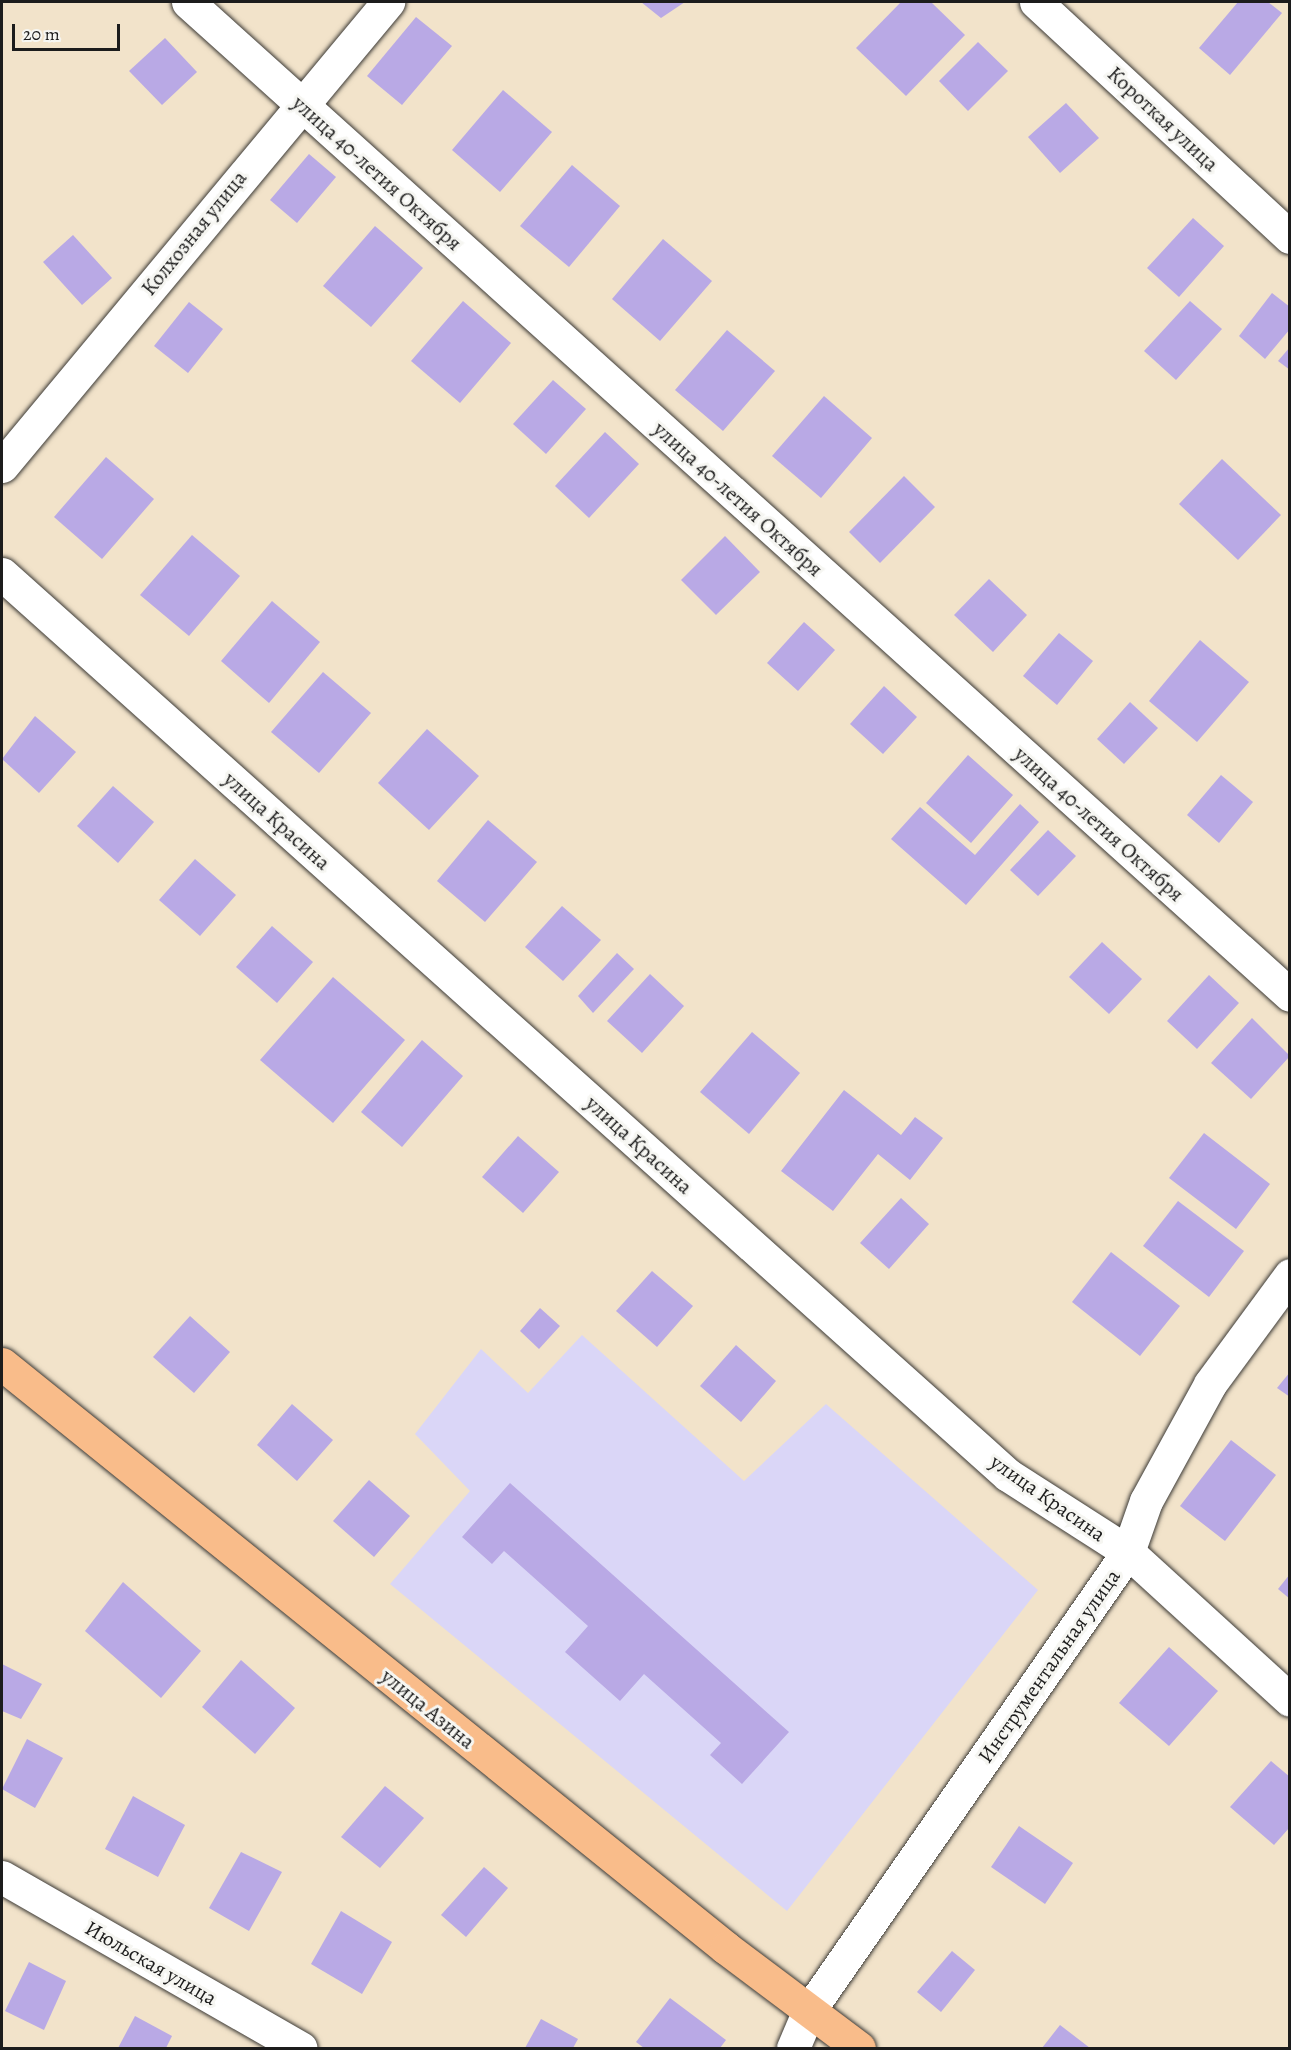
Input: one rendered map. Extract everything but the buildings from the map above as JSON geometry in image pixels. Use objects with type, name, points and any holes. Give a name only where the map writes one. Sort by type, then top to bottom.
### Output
[{"type":"main road","name":"улица Азина","points":[[2,1364],[808,2012],[859,2049]]},
{"type":"street","name":"улица 40-летия Октября","points":[[188,2],[1290,995]]},
{"type":"street","name":"Колхозная улица","points":[[2,466],[300,104],[388,2]]},
{"type":"street","name":"Короткая улица","points":[[1036,2],[1290,237]]},
{"type":"street","name":"улица Красина","points":[[2,574],[1008,1475],[1128,1552],[1290,1700]]},
{"type":"street","name":"Инструментальная улица","points":[[793,2049],[808,2012],[1128,1552],[1146,1501],[1210,1384],[1290,1275]]},
{"type":"street","name":"Июльская улица","points":[[2,1877],[301,2049]]},
{"type":"shaded area","points":[[582,1335],[744,1481],[826,1404],[1038,1590],[787,1911],[390,1584],[470,1491],[415,1434],[481,1349],[528,1393]]}]
